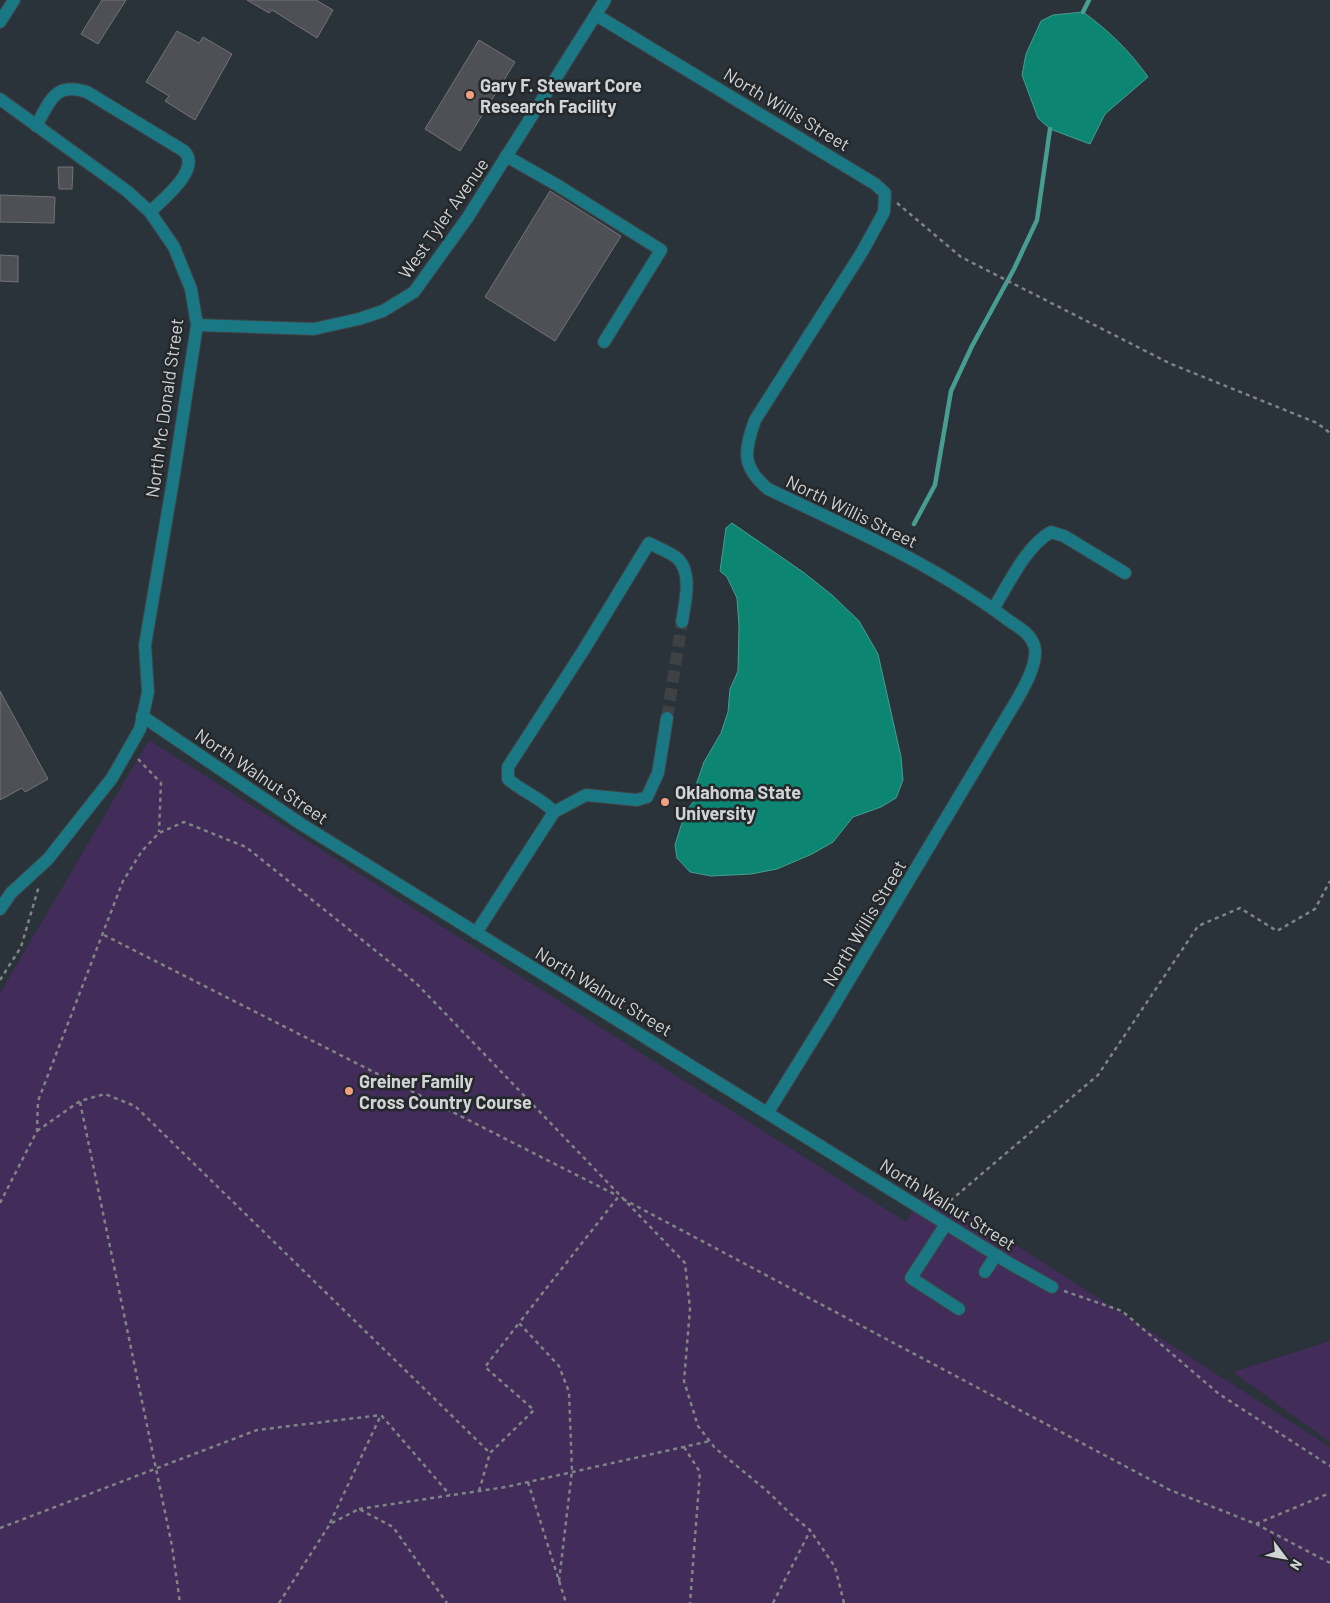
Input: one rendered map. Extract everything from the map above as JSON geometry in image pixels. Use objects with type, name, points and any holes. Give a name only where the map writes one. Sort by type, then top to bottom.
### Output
[{"type":"street","points":[[0,22],[14,0]]},
{"type":"street","name":"West Tyler Avenue","points":[[197,325],[314,329],[359,319],[383,310],[414,292],[468,217],[605,0]]},
{"type":"street","name":"North Willis Street","points":[[596,14],[766,116],[875,184],[885,193],[884,212],[862,252],[755,420],[747,443],[747,458],[755,478],[768,489],[875,540],[948,580],[993,609],[1031,637],[1035,648],[1031,675],[832,1009],[768,1112]]},
{"type":"street","points":[[36,126],[52,99],[60,90],[73,88],[87,92],[184,150],[190,161],[187,170],[173,189],[150,212]]},
{"type":"street","name":"North Mc Donald Street","points":[[0,99],[127,191],[150,212],[174,246],[192,289],[197,325],[145,646],[148,692],[142,716]]},
{"type":"street","points":[[506,156],[557,185],[661,250],[604,342]]},
{"type":"street","points":[[993,609],[1029,552],[1040,539],[1051,532],[1064,536],[1125,573]]},
{"type":"street","points":[[554,812],[549,806],[508,779],[508,767],[583,651],[649,543],[677,558],[686,572],[685,604],[682,622]]},
{"type":"street","points":[[0,909],[11,893],[48,859],[106,786],[140,729],[142,716]]},
{"type":"street","name":"North Walnut Street","points":[[142,716],[301,824],[996,1255],[1052,1287]]},
{"type":"street","points":[[476,933],[554,812],[586,795],[637,800],[647,797],[658,773],[667,718]]},
{"type":"street","points":[[946,1224],[911,1278],[959,1309]]},
{"type":"street","points":[[985,1272],[996,1255]]},
{"type":"path","points":[[885,193],[961,257],[1169,363],[1317,424],[1330,433]]},
{"type":"path","points":[[128,749],[161,783],[159,833]]},
{"type":"path","points":[[0,1203],[36,1131],[38,1101],[104,935],[123,881],[142,851],[159,833],[184,822],[246,847],[416,983],[684,1263],[690,1309],[684,1381],[698,1426],[715,1448],[766,1490],[810,1530],[835,1567],[844,1603]]},
{"type":"path","points":[[933,1215],[1098,1076],[1198,926],[1240,908],[1277,931],[1315,909],[1330,881]]},
{"type":"path","points":[[0,980],[21,947],[40,885]]},
{"type":"path","points":[[104,935],[619,1196],[1170,1490],[1256,1524],[1330,1563]]},
{"type":"path","points":[[36,1131],[80,1102],[105,1094],[135,1106],[490,1452]]},
{"type":"path","points":[[80,1102],[172,1546],[180,1603]]},
{"type":"path","points":[[479,1491],[490,1452],[534,1410],[485,1367],[619,1196]]},
{"type":"path","points":[[1052,1287],[1122,1311],[1219,1394],[1330,1466]]},
{"type":"path","points":[[519,1323],[559,1366],[569,1392],[572,1471],[559,1582]]},
{"type":"path","points":[[0,1528],[257,1430],[381,1415]]},
{"type":"path","points":[[381,1415],[451,1495]]},
{"type":"path","points":[[279,1603],[330,1524],[381,1415]]},
{"type":"path","points":[[330,1524],[359,1509],[528,1482],[710,1441]]},
{"type":"path","points":[[684,1446],[700,1472],[690,1603]]},
{"type":"path","points":[[528,1482],[566,1603]]},
{"type":"path","points":[[1256,1524],[1330,1493]]},
{"type":"path","points":[[359,1509],[393,1527],[447,1603]]},
{"type":"path","points":[[773,1603],[810,1530]]},
{"type":"shaded area","name":"Oklahoma State University","points":[[0,0],[1330,0],[1330,1603],[0,1603]]},
{"type":"shaded area","points":[[1083,12],[1101,26],[1134,58],[1148,77],[1105,114],[1090,144],[1050,129],[1038,118],[1022,75],[1026,54],[1041,21],[1053,15]]},
{"type":"shaded area","points":[[732,523],[803,572],[832,595],[859,621],[878,654],[901,757],[903,780],[896,798],[881,807],[853,817],[833,842],[812,854],[777,869],[751,874],[711,876],[690,872],[677,858],[675,845],[685,813],[694,801],[696,785],[704,762],[721,733],[728,712],[730,689],[738,671],[739,626],[737,598],[727,577],[720,571],[726,528]]},
{"type":"shaded area","name":"Greiner Family Cross Country Course","points":[[149,740],[906,1222],[927,1188],[1330,1447],[1330,1603],[0,1603],[0,993]]},
{"type":"shaded area","points":[[1330,1341],[1330,1442],[1233,1372]]},
{"type":"building","points":[[102,0],[126,0],[98,44],[81,34]]},
{"type":"building","points":[[247,0],[316,0],[333,10],[317,38],[272,10],[269,13]]},
{"type":"building","points":[[177,31],[199,43],[203,37],[232,54],[195,120],[165,101],[169,96],[146,82]]},
{"type":"building","name":"Gary F. Stewart Core Research Facility","points":[[479,40],[515,62],[460,151],[425,129]]},
{"type":"building","points":[[58,167],[73,167],[72,189],[59,189]]},
{"type":"building","points":[[550,191],[621,236],[555,341],[485,297]]},
{"type":"building","points":[[0,195],[55,197],[54,223],[0,222]]},
{"type":"building","points":[[0,255],[18,256],[18,282],[0,281]]},
{"type":"building","points":[[0,691],[48,779],[25,792],[22,788],[0,800]]},
{"type":"waterway","points":[[1083,12],[1089,0]]},
{"type":"waterway","points":[[914,524],[935,485],[951,391],[1037,220],[1050,129]]},
{"type":"tunnel","points":[[667,718],[682,622]]},
{"type":"place","name":"Gary F. Stewart Core Research Facility","points":[[470,95]]},
{"type":"place","name":"Oklahoma State University","points":[[665,802]]},
{"type":"place","name":"Greiner Family Cross Country Course","points":[[349,1091]]}]
